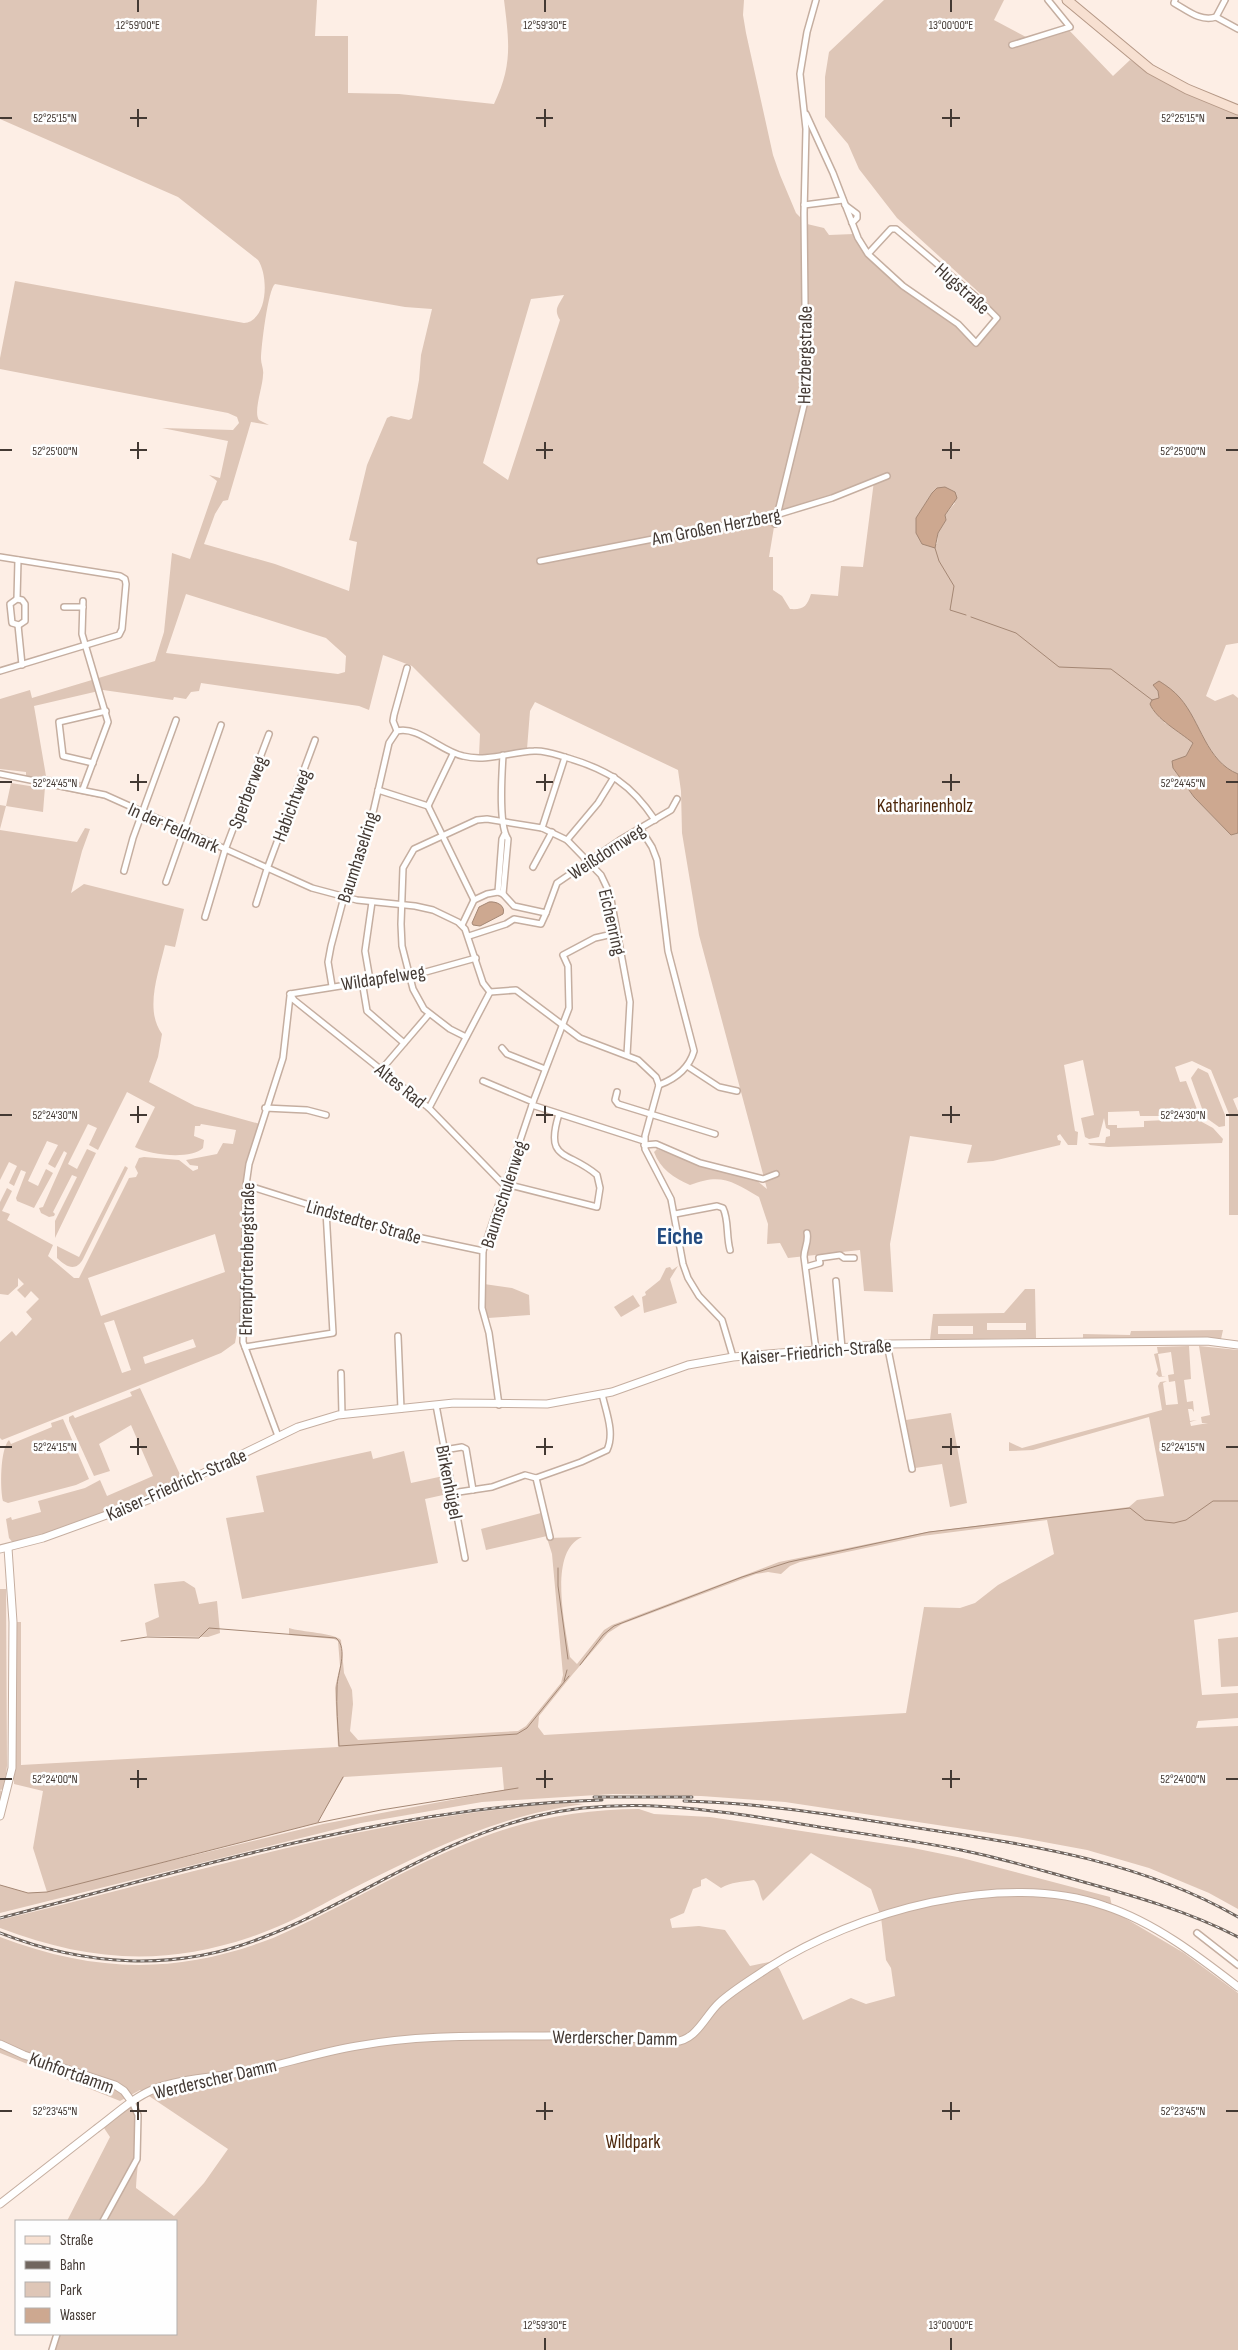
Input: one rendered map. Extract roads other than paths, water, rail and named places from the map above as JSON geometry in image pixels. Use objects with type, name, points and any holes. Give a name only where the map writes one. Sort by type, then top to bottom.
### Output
[{"type":"main road","points":[[1067,0],[1150,69],[1187,89],[1238,110]]},
{"type":"street","name":"Hugstraße","points":[[804,213],[805,112],[800,74],[806,32],[816,0]]},
{"type":"street","points":[[1012,45],[1070,27],[1048,0]]},
{"type":"street","points":[[1175,0],[1174,2],[1200,17],[1208,19],[1216,17],[1238,29]]},
{"type":"street","points":[[1216,17],[1225,0]]},
{"type":"street","name":"Hugstraße","points":[[805,112],[844,202],[857,214],[857,218],[852,223],[868,254],[903,286],[958,324],[976,343],[997,318],[975,296],[896,229],[891,229],[868,254]]},
{"type":"street","points":[[804,205],[844,202]]},
{"type":"street","name":"Herzbergstraße","points":[[775,524],[806,397],[804,213]]},
{"type":"street","name":"Am Großen Herzberg","points":[[540,561],[776,515],[832,498],[887,476]]},
{"type":"street","points":[[0,557],[120,576],[125,579],[126,584],[121,633],[0,671]]},
{"type":"street","points":[[17,599],[18,560]]},
{"type":"street","points":[[17,599],[22,600],[25,606],[25,620],[18,625]]},
{"type":"street","points":[[17,599],[10,604],[10,618],[12,623],[18,625]]},
{"type":"street","points":[[64,607],[83,604],[81,630],[106,711],[107,728],[83,789]]},
{"type":"street","points":[[18,625],[22,665]]},
{"type":"street","name":"Baumhaselring","points":[[332,986],[328,962],[344,897],[366,843],[390,743],[397,731],[393,721],[407,668]]},
{"type":"street","points":[[93,763],[64,758],[59,722],[106,711]]},
{"type":"street","points":[[124,871],[142,812],[176,720]]},
{"type":"street","points":[[166,882],[221,725]]},
{"type":"street","points":[[397,731],[410,730],[453,754],[474,758],[537,751],[591,765],[614,776],[638,796],[655,820]]},
{"type":"street","name":"Sperberweg","points":[[205,917],[225,850],[268,734]]},
{"type":"street","name":"Habichtweg","points":[[256,904],[315,740]]},
{"type":"street","points":[[428,806],[453,754]]},
{"type":"street","points":[[500,893],[508,852],[508,839],[504,834],[501,792],[503,755]]},
{"type":"street","points":[[542,828],[565,757]]},
{"type":"street","name":"In der Feldmark","points":[[0,774],[83,789],[105,795],[312,888],[372,902],[427,907],[462,925]]},
{"type":"street","points":[[567,840],[598,804],[614,776]]},
{"type":"street","points":[[378,790],[428,806],[474,900]]},
{"type":"street","name":"Weißdornweg","points":[[546,913],[557,883],[640,828],[671,810],[677,798]]},
{"type":"street","name":"Eichenring","points":[[466,1037],[429,1014],[417,999],[409,974],[401,935],[401,882],[407,860],[414,849],[477,820],[503,822],[542,828],[567,840],[601,875],[608,888],[630,1002],[627,1055]]},
{"type":"street","points":[[640,828],[657,860],[670,959],[694,1044],[694,1051],[687,1066],[673,1079],[659,1084]]},
{"type":"street","points":[[534,867],[552,832]]},
{"type":"street","points":[[469,936],[506,924],[514,919],[541,924],[544,922],[546,913],[514,906],[500,893],[487,894],[474,900],[462,925],[469,936],[483,983],[490,992]]},
{"type":"street","points":[[370,980],[365,951],[372,902]]},
{"type":"street","name":"Baumschulenweg","points":[[499,1405],[489,1333],[482,1308],[483,1251],[504,1184],[570,1000],[568,966],[563,955],[589,940],[617,933]]},
{"type":"street","name":"Wildapfelweg","points":[[290,994],[409,974],[476,958]]},
{"type":"street","points":[[362,981],[367,1011],[404,1043]]},
{"type":"street","points":[[490,992],[516,990],[562,1026],[594,1044],[627,1055],[647,1068],[659,1084]]},
{"type":"street","points":[[429,1108],[490,992]]},
{"type":"street","name":"Altes Rad","points":[[290,994],[294,1000],[429,1108],[504,1184]]},
{"type":"street","name":"Ehrenpfortenbergstraße","points":[[278,1436],[245,1346],[246,1185],[249,1164],[265,1108],[283,1058],[290,994]]},
{"type":"street","points":[[381,1070],[429,1014]]},
{"type":"street","points":[[502,1048],[507,1054],[545,1069]]},
{"type":"street","points":[[687,1066],[719,1087],[737,1092]]},
{"type":"street","points":[[484,1081],[532,1104],[644,1143],[656,1144],[700,1163],[763,1179],[776,1174]]},
{"type":"street","points":[[659,1084],[644,1143],[649,1160],[666,1186],[675,1214],[683,1264],[688,1278],[699,1296],[722,1320],[733,1357]]},
{"type":"street","points":[[617,1092],[615,1100],[618,1104],[715,1134]]},
{"type":"street","points":[[265,1108],[307,1110],[326,1115]]},
{"type":"street","points":[[504,1184],[597,1207],[600,1188],[597,1175],[561,1154],[554,1143],[553,1134],[559,1114]]},
{"type":"street","name":"Lindstedter Straße","points":[[246,1185],[398,1233],[483,1251]]},
{"type":"street","points":[[675,1214],[717,1206],[723,1208],[726,1214],[727,1240],[730,1250]]},
{"type":"street","points":[[245,1346],[333,1333],[326,1211]]},
{"type":"street","points":[[807,1233],[808,1240],[804,1248],[816,1350]]},
{"type":"street","points":[[806,1267],[820,1263],[819,1258],[840,1254],[844,1258],[854,1258]]},
{"type":"street","points":[[836,1281],[842,1348]]},
{"type":"street","points":[[398,1336],[401,1409]]},
{"type":"street","name":"Kaiser-Friedrich-Straße","points":[[4,1548],[93,1521],[148,1500],[278,1436],[314,1421],[342,1415],[436,1405],[547,1404],[602,1394],[674,1368],[733,1357],[887,1344],[1207,1341],[1238,1345]]},
{"type":"street","points":[[887,1344],[912,1469]]},
{"type":"street","points":[[341,1373],[342,1415]]},
{"type":"street","points":[[452,1494],[492,1487],[525,1475],[536,1478],[581,1462],[607,1450],[611,1442],[611,1433],[602,1394]]},
{"type":"street","name":"Birkenhügel","points":[[436,1405],[464,1558]]},
{"type":"street","points":[[444,1450],[462,1447],[466,1449],[474,1490]]},
{"type":"street","points":[[536,1478],[550,1537]]},
{"type":"street","points":[[0,1816],[9,1787],[12,1765],[13,1622],[4,1548]]},
{"type":"street","name":"Werderscher Damm","points":[[0,2204],[132,2102],[151,2090],[252,2071],[319,2054],[379,2042],[521,2036],[622,2037],[665,2042],[681,2041],[696,2032],[724,1999],[771,1966],[797,1952],[847,1929],[902,1910],[971,1895],[1009,1893],[1043,1895],[1102,1905],[1126,1914],[1198,1956],[1238,1986]]},
{"type":"street","points":[[1197,1933],[1238,1965]]},
{"type":"street","name":"Kuhfortdamm","points":[[0,2044],[24,2055],[115,2085],[124,2091],[132,2102],[138,2115],[137,2159],[104,2220]]},
{"type":"street","points":[[52,2350],[57,2335]]},
{"type":"water","points":[[945,487],[955,492],[957,498],[945,515],[946,520],[938,533],[935,548],[922,544],[916,533],[916,518],[932,493],[937,488]]},
{"type":"water","points":[[1159,681],[1180,698],[1218,760],[1238,774],[1238,833],[1231,835],[1194,797],[1173,768],[1172,761],[1186,756],[1193,743],[1153,710],[1150,704],[1152,700],[1159,698],[1158,691],[1153,685]]},
{"type":"water","points":[[489,902],[495,902],[502,906],[503,914],[480,926],[473,925],[472,923],[479,907]]},
{"type":"waterway","points":[[935,548],[939,561],[954,586],[950,610],[966,615]]},
{"type":"waterway","points":[[971,617],[1016,633],[1059,667],[1111,669],[1152,700]]},
{"type":"waterway","points":[[580,1665],[603,1635],[614,1626],[742,1577],[789,1562],[929,1532],[1130,1508],[1145,1520],[1174,1523],[1186,1520],[1213,1501],[1238,1501]]},
{"type":"waterway","points":[[558,1568],[558,1586],[568,1659]]},
{"type":"waterway","points":[[121,1641],[147,1637],[199,1638],[209,1628],[336,1638],[342,1648],[337,1682],[339,1746],[517,1734],[527,1728],[569,1676]]},
{"type":"waterway","points":[[564,1681],[567,1670]]},
{"type":"waterway","points":[[318,1822],[343,1777]]},
{"type":"waterway","points":[[0,1885],[28,1893],[47,1892],[317,1823],[381,1810],[518,1788]]},
{"type":"railway","points":[[594,1797],[692,1797]]},
{"type":"railway","points":[[0,1918],[223,1860],[373,1827],[449,1814],[525,1805],[602,1800]]},
{"type":"railway","points":[[684,1801],[743,1804],[802,1811],[960,1834],[1042,1849],[1123,1868],[1162,1881],[1238,1917]]},
{"type":"railway","points":[[0,1933],[32,1944],[96,1958],[129,1961],[194,1957],[227,1950],[259,1939],[328,1908],[430,1856],[500,1827],[537,1816],[573,1809],[646,1806],[682,1808],[754,1817],[976,1853],[1141,1898],[1200,1919],[1238,1937]]},
{"type":"district","name":"Eiche","points":[[680,1236]]},
{"type":"park label","name":"Katharinenholz","points":[[925,805]]},
{"type":"park label","name":"Wildpark","points":[[633,2141]]}]
